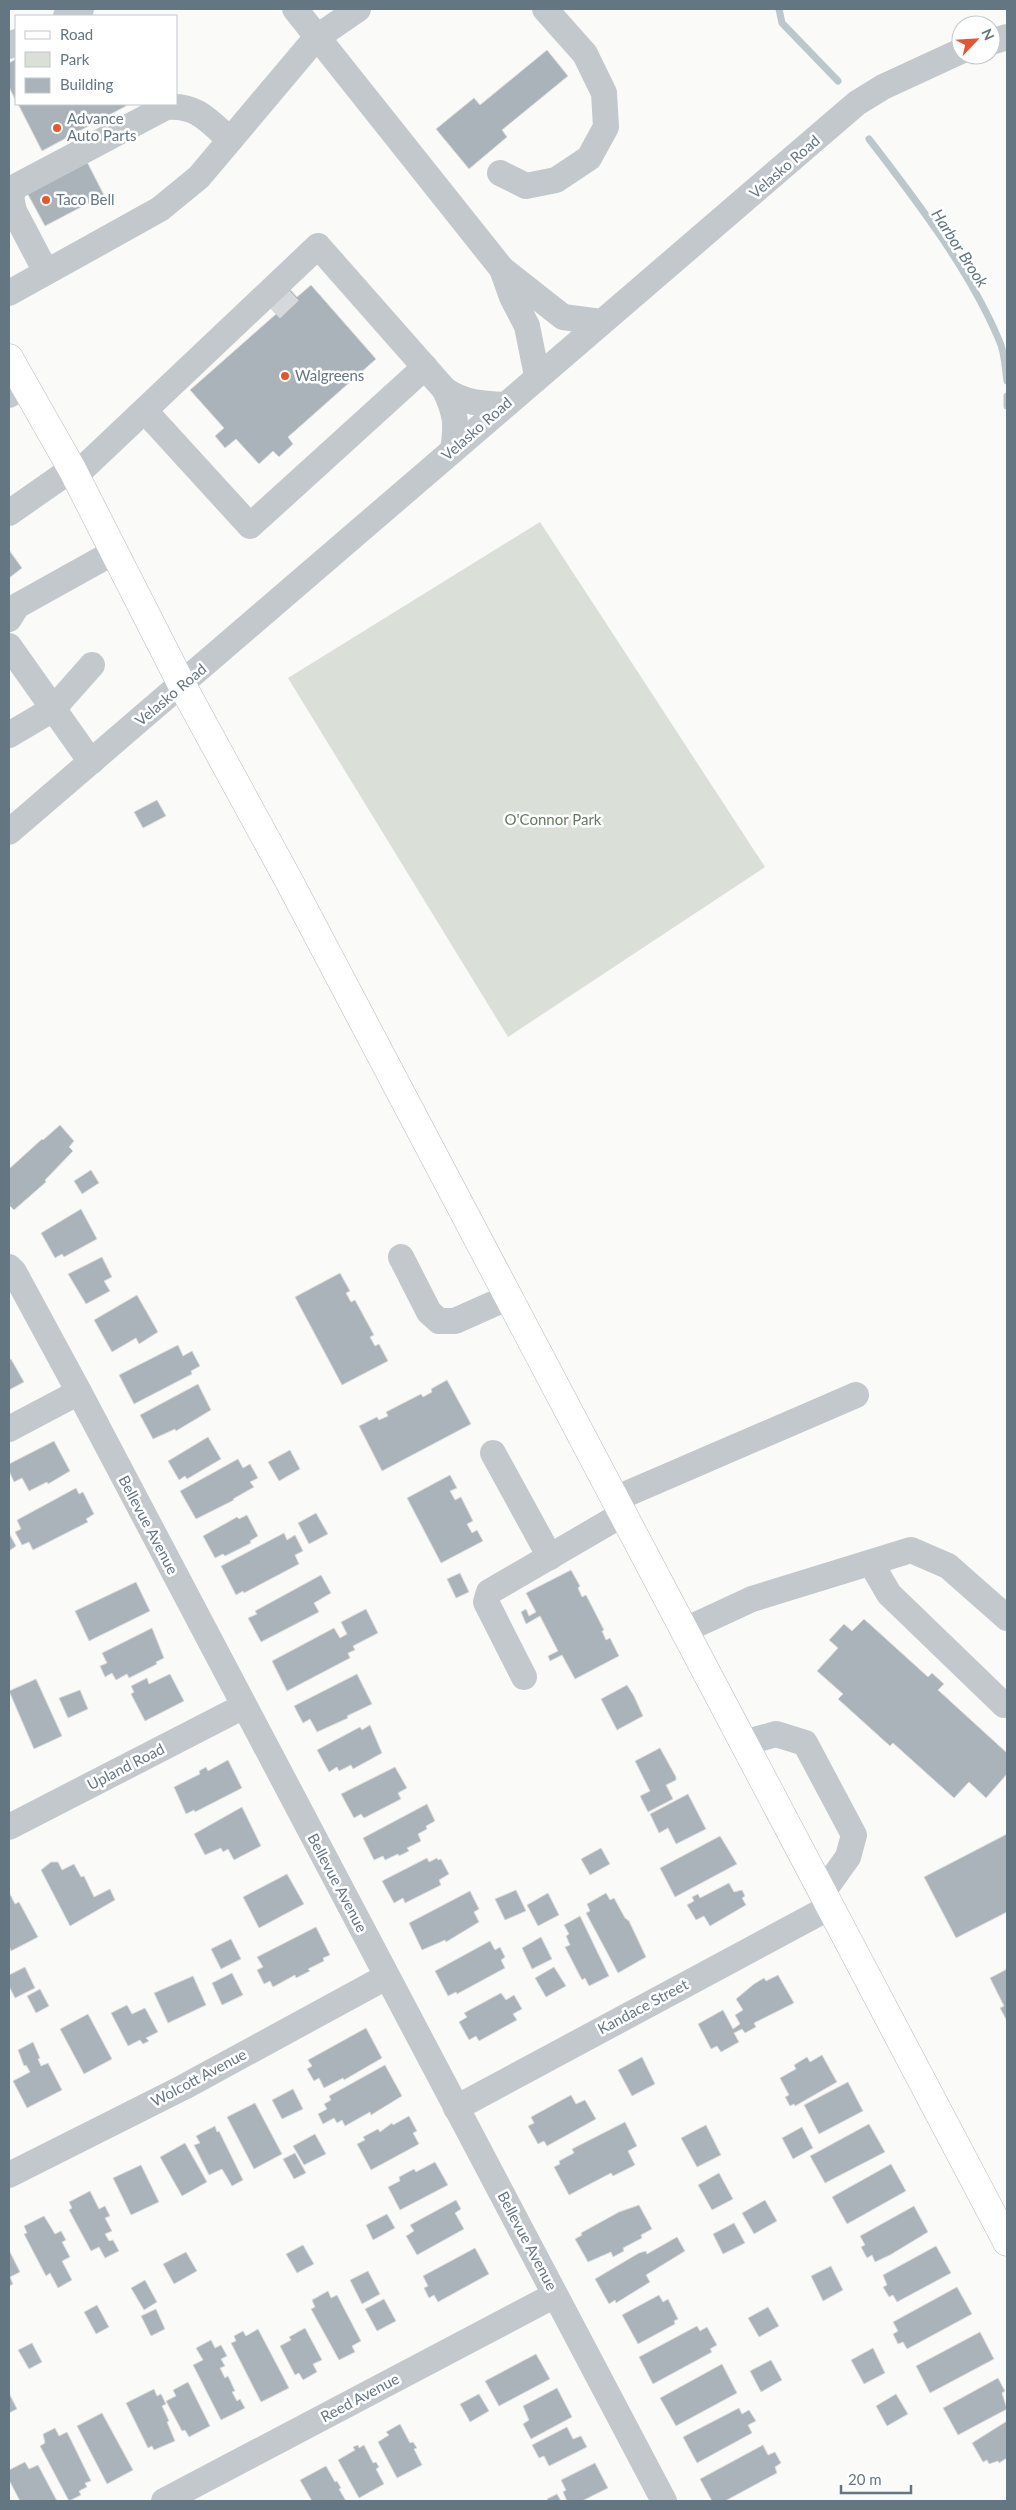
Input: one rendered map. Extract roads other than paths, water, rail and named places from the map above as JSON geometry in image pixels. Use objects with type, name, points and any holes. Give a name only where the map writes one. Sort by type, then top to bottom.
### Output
[{"type":"main road","points":[[9,358],[16,390],[74,473],[182,685],[294,890],[1007,2242]]},
{"type":"street","points":[[68,15],[81,9]]},
{"type":"street","points":[[295,9],[316,38],[502,269],[564,317],[601,322]]},
{"type":"street","points":[[9,293],[160,209],[199,177],[316,38],[358,9]]},
{"type":"street","points":[[500,173],[526,186],[556,180],[589,158],[606,127],[604,93],[585,54],[545,9]]},
{"type":"street","name":"Velasko Road","points":[[9,832],[182,685],[537,376],[734,211],[858,103],[883,87],[951,56]]},
{"type":"street","points":[[46,272],[14,211],[11,197],[15,186],[166,106],[178,105],[192,108],[230,140]]},
{"type":"street","points":[[291,290],[303,277],[312,252]]},
{"type":"street","points":[[9,513],[74,473],[145,411],[312,252]]},
{"type":"street","points":[[312,252],[425,367],[445,390],[460,400],[505,405]]},
{"type":"street","points":[[502,269],[512,298],[527,326],[537,376]]},
{"type":"street","points":[[244,317],[271,309]]},
{"type":"street","points":[[145,411],[250,526],[425,367]]},
{"type":"street","points":[[445,390],[453,408],[456,421],[453,450]]},
{"type":"street","points":[[9,619],[17,606],[114,552]]},
{"type":"street","points":[[9,646],[91,762]]},
{"type":"street","points":[[9,735],[53,709],[92,665]]},
{"type":"street","points":[[401,1257],[429,1312],[439,1321],[455,1322],[509,1297]]},
{"type":"street","name":"Bellevue Avenue","points":[[9,1267],[14,1272],[78,1392],[664,2501]]},
{"type":"street","points":[[9,1429],[78,1392]]},
{"type":"street","points":[[524,1677],[486,1602],[489,1592],[550,1557],[619,1506],[856,1395]]},
{"type":"street","points":[[494,1453],[550,1557]]},
{"type":"street","points":[[685,1630],[752,1599],[911,1550],[948,1566],[1007,1618]]},
{"type":"street","points":[[870,1563],[889,1594],[1004,1705],[1007,1705]]},
{"type":"street","name":"Upland Road","points":[[9,1827],[244,1706]]},
{"type":"street","points":[[744,1743],[776,1734],[805,1743],[854,1835],[848,1857],[827,1899]]},
{"type":"street","name":"Kandace Street","points":[[456,2108],[827,1899]]},
{"type":"street","name":"Wolcott Avenue","points":[[9,2175],[184,2087],[386,1977]]},
{"type":"street","name":"Reed Avenue","points":[[164,2501],[555,2295]]},
{"type":"waterway","name":"Harbor Brook","points":[[779,9],[782,23],[838,81]]},
{"type":"waterway","name":"Harbor Brook","points":[[869,139],[923,211],[973,287],[1001,345],[1007,381]]},
{"type":"waterway","name":"Harbor Brook","points":[[1007,396],[1007,406]]},
{"type":"tunnel","points":[[271,309],[291,290]]},
{"type":"place","name":"Advance Auto Parts","points":[[57,128]]},
{"type":"place","name":"Taco Bell","points":[[46,200]]},
{"type":"place","name":"Walgreens","points":[[285,376]]},
{"type":"park label","name":"O'Connor Park","points":[[553,820]]}]
